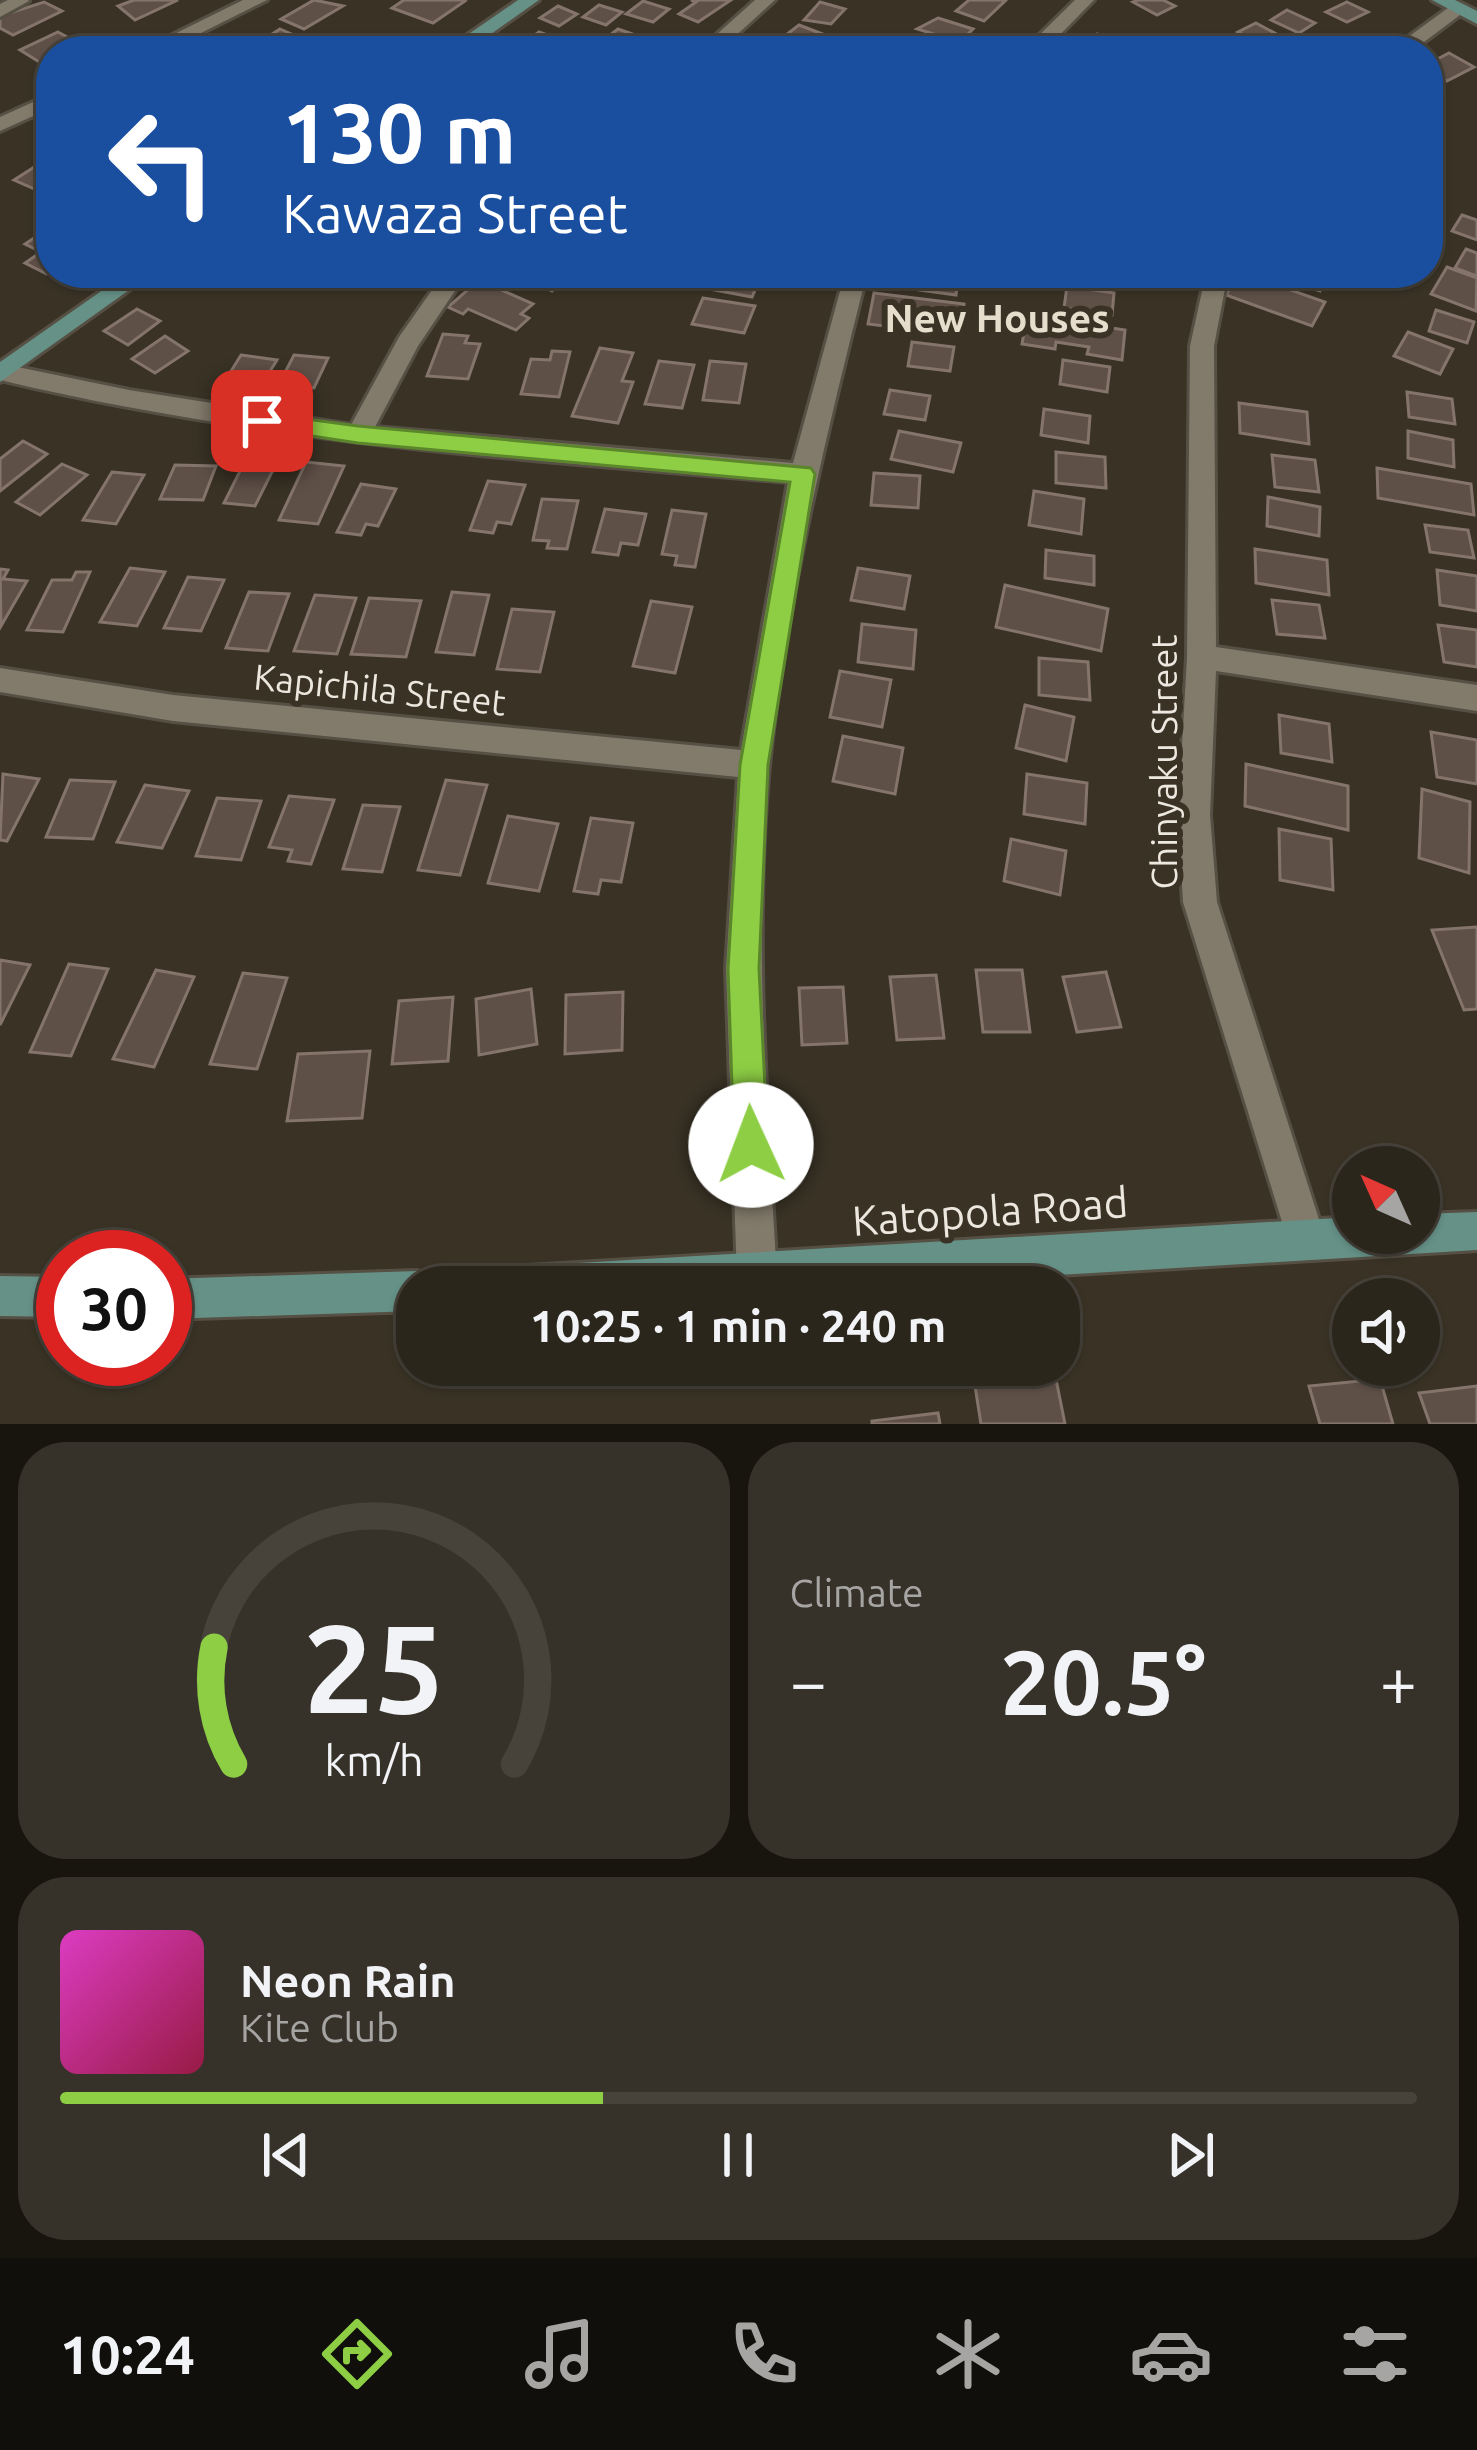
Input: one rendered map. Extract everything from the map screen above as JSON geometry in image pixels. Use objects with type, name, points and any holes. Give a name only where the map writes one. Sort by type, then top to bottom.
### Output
[{"type":"street","points":[[182,36],[258,0]]},
{"type":"street","points":[[476,36],[530,0]]},
{"type":"street","points":[[725,36],[766,0]]},
{"type":"street","points":[[1048,36],[1085,0]]},
{"type":"street","points":[[0,11],[20,2]]},
{"type":"street","points":[[1420,36],[1459,9]]},
{"type":"street","points":[[0,125],[36,107]]},
{"type":"street","points":[[2,373],[121,288]]},
{"type":"street","points":[[358,435],[407,343],[446,288]]},
{"type":"street","points":[[756,1266],[743,969],[754,765],[803,474],[852,288]]},
{"type":"street","name":"Chinyaku Street","points":[[1214,288],[1202,346],[1202,657],[1194,814],[1200,902],[1306,1238]]},
{"type":"street","points":[[2,373],[129,399],[358,435],[803,474]]},
{"type":"street","points":[[1202,657],[1477,698]]},
{"type":"street","name":"Kapichila Street","points":[[0,680],[173,708],[754,765]]},
{"type":"street","name":"Katopola Road","points":[[912,1266],[1477,1231]]},
{"type":"street","points":[[192,1298],[396,1292]]},
{"type":"street","points":[[0,1296],[36,1297]]},
{"type":"building","points":[[134,0],[178,0],[135,20],[118,6]]},
{"type":"building","points":[[314,0],[343,6],[304,29],[281,19]]},
{"type":"building","points":[[404,0],[465,1],[433,23],[392,8]]},
{"type":"building","points":[[691,0],[731,0],[698,22],[679,14],[696,2]]},
{"type":"building","points":[[969,0],[1005,1],[984,21],[956,11]]},
{"type":"building","points":[[1163,0],[1175,6],[1157,15],[1133,2]]},
{"type":"building","points":[[643,1],[669,9],[653,22],[626,14]]},
{"type":"building","points":[[44,2],[62,11],[13,35],[0,28],[0,16]]},
{"type":"building","points":[[820,2],[845,9],[831,24],[804,20]]},
{"type":"building","points":[[1347,2],[1368,12],[1347,22],[1326,12]]},
{"type":"building","points":[[599,5],[622,12],[606,25],[583,17]]},
{"type":"building","points":[[558,6],[577,14],[559,26],[540,18]]},
{"type":"building","points":[[1287,10],[1315,23],[1299,33],[1271,20]]},
{"type":"building","points":[[938,18],[973,29],[966,36],[940,36],[917,29]]},
{"type":"building","points":[[1256,23],[1280,36],[1246,36],[1238,32]]},
{"type":"building","points":[[799,25],[828,36],[785,36]]},
{"type":"building","points":[[280,29],[296,36],[269,36]]},
{"type":"building","points":[[618,29],[638,36],[609,36]]},
{"type":"building","points":[[36,42],[36,60],[20,50]]},
{"type":"building","points":[[1449,53],[1474,67],[1447,81],[1443,56]]},
{"type":"building","points":[[36,166],[36,190],[14,180]]},
{"type":"building","points":[[1462,215],[1477,220],[1477,240],[1452,231]]},
{"type":"building","points":[[1466,249],[1477,253],[1477,276],[1455,268]]},
{"type":"building","points":[[1447,267],[1477,278],[1476,311],[1431,294],[1435,288],[1443,288]]},
{"type":"building","points":[[470,288],[497,288],[533,304],[521,314],[529,318],[516,330],[468,309],[463,314],[448,307]]},
{"type":"building","points":[[704,288],[756,288],[752,297]]},
{"type":"building","points":[[919,288],[957,288],[956,295]]},
{"type":"building","points":[[1067,288],[1114,293],[1112,315],[1064,308]]},
{"type":"building","points":[[1230,288],[1285,288],[1325,302],[1312,326],[1226,295]]},
{"type":"building","points":[[874,293],[964,304],[960,335],[868,324]]},
{"type":"building","points":[[703,298],[755,306],[744,333],[692,324]]},
{"type":"building","points":[[137,309],[160,321],[128,345],[104,331]]},
{"type":"building","points":[[1436,310],[1474,322],[1467,343],[1429,331]]},
{"type":"building","points":[[1027,315],[1125,330],[1122,360],[1087,354],[1089,347],[1022,344]]},
{"type":"building","points":[[1408,332],[1453,349],[1440,374],[1394,356]]},
{"type":"building","points":[[443,334],[468,336],[465,343],[480,344],[468,379],[427,376]]},
{"type":"building","points":[[165,336],[188,351],[155,373],[132,359]]},
{"type":"building","points":[[912,342],[954,347],[950,371],[908,366]]},
{"type":"building","points":[[600,348],[633,353],[622,381],[633,382],[618,423],[572,416]]},
{"type":"building","points":[[552,351],[570,352],[559,397],[521,394],[531,359],[550,360]]},
{"type":"building","points":[[241,355],[277,360],[259,389],[223,384]]},
{"type":"building","points":[[294,355],[328,358],[314,388],[279,384]]},
{"type":"building","points":[[1063,360],[1110,367],[1107,392],[1060,384]]},
{"type":"building","points":[[659,361],[694,365],[682,408],[645,404]]},
{"type":"building","points":[[710,361],[746,364],[739,403],[703,400]]},
{"type":"building","points":[[890,390],[930,396],[925,420],[884,414]]},
{"type":"building","points":[[1407,392],[1452,399],[1455,424],[1409,417]]},
{"type":"building","points":[[1239,403],[1307,412],[1309,444],[1240,433]]},
{"type":"building","points":[[1044,409],[1090,416],[1088,443],[1041,435]]},
{"type":"building","points":[[899,431],[961,443],[953,472],[891,459]]},
{"type":"building","points":[[1408,431],[1453,440],[1454,467],[1408,458]]},
{"type":"building","points":[[23,441],[47,454],[0,491],[0,459]]},
{"type":"building","points":[[1056,452],[1105,457],[1106,488],[1056,483]]},
{"type":"building","points":[[1272,455],[1315,460],[1319,492],[1275,487]]},
{"type":"building","points":[[306,462],[344,466],[318,524],[279,520]]},
{"type":"building","points":[[62,464],[87,475],[40,515],[16,502]]},
{"type":"building","points":[[175,465],[216,466],[203,500],[160,499]]},
{"type":"building","points":[[243,465],[274,468],[255,506],[224,503]]},
{"type":"building","points":[[1377,468],[1471,484],[1474,515],[1378,498]]},
{"type":"building","points":[[112,472],[144,475],[116,524],[83,520]]},
{"type":"building","points":[[874,473],[920,476],[918,508],[871,505]]},
{"type":"building","points":[[488,481],[525,485],[511,524],[497,522],[493,533],[470,530]]},
{"type":"building","points":[[361,484],[396,489],[378,526],[366,524],[361,535],[337,532]]},
{"type":"building","points":[[1034,491],[1084,499],[1081,534],[1029,525]]},
{"type":"building","points":[[1268,497],[1320,507],[1319,536],[1267,526]]},
{"type":"building","points":[[542,499],[578,501],[567,549],[547,548],[549,541],[533,540]]},
{"type":"building","points":[[605,509],[646,514],[638,545],[621,543],[618,555],[593,552]]},
{"type":"building","points":[[672,510],[706,514],[695,567],[675,565],[677,556],[662,554]]},
{"type":"building","points":[[1425,525],[1468,530],[1474,558],[1430,552]]},
{"type":"building","points":[[1255,549],[1327,560],[1329,595],[1256,583]]},
{"type":"building","points":[[1046,550],[1094,556],[1094,585],[1045,578]]},
{"type":"building","points":[[130,568],[165,572],[137,626],[100,622]]},
{"type":"building","points":[[858,568],[910,576],[904,609],[851,600]]},
{"type":"building","points":[[0,569],[8,570],[3,579],[27,581],[1,626]]},
{"type":"building","points":[[1437,570],[1477,576],[1477,611],[1440,605]]},
{"type":"building","points":[[76,572],[90,572],[63,632],[27,630],[52,580],[72,580]]},
{"type":"building","points":[[188,577],[224,580],[201,631],[164,628]]},
{"type":"building","points":[[1005,585],[1108,609],[1101,651],[996,627]]},
{"type":"building","points":[[249,592],[289,594],[268,651],[226,648]]},
{"type":"building","points":[[452,592],[489,595],[474,655],[436,652]]},
{"type":"building","points":[[315,595],[356,598],[337,654],[294,651]]},
{"type":"building","points":[[369,598],[421,601],[406,657],[351,654]]},
{"type":"building","points":[[1272,600],[1319,605],[1325,638],[1277,634]]},
{"type":"building","points":[[651,601],[692,607],[675,673],[633,666]]},
{"type":"building","points":[[512,609],[554,612],[540,672],[497,669]]},
{"type":"building","points":[[862,624],[916,630],[913,669],[858,662]]},
{"type":"building","points":[[1438,625],[1477,630],[1477,667],[1444,662]]},
{"type":"building","points":[[1039,658],[1088,662],[1090,700],[1039,695]]},
{"type":"building","points":[[840,671],[891,680],[882,727],[830,717]]},
{"type":"building","points":[[1025,705],[1074,717],[1066,761],[1016,748]]},
{"type":"building","points":[[1279,715],[1329,724],[1332,762],[1281,753]]},
{"type":"building","points":[[1431,732],[1477,740],[1477,784],[1437,777]]},
{"type":"building","points":[[843,736],[903,748],[895,794],[833,781]]},
{"type":"building","points":[[1246,764],[1348,786],[1348,830],[1245,806]]},
{"type":"building","points":[[3,774],[39,779],[7,841],[0,840]]},
{"type":"building","points":[[1027,774],[1087,783],[1085,824],[1024,814]]},
{"type":"building","points":[[70,780],[115,782],[93,839],[46,837]]},
{"type":"building","points":[[446,780],[487,785],[460,875],[418,870]]},
{"type":"building","points":[[145,785],[189,791],[162,848],[117,842]]},
{"type":"building","points":[[1422,789],[1470,802],[1469,873],[1419,858]]},
{"type":"building","points":[[289,796],[334,800],[311,864],[288,861],[292,850],[269,847]]},
{"type":"building","points":[[217,798],[261,801],[241,860],[196,856]]},
{"type":"building","points":[[363,805],[400,807],[382,872],[343,869]]},
{"type":"building","points":[[508,816],[558,824],[539,891],[488,883]]},
{"type":"building","points":[[591,818],[633,823],[621,882],[601,880],[598,894],[574,891]]},
{"type":"building","points":[[1279,829],[1331,839],[1333,890],[1280,880]]},
{"type":"building","points":[[1011,839],[1066,851],[1060,895],[1004,881]]},
{"type":"building","points":[[1477,927],[1477,1009],[1464,1010],[1432,930]]},
{"type":"building","points":[[0,960],[30,965],[0,1025]]},
{"type":"building","points":[[69,964],[108,969],[71,1056],[30,1052]]},
{"type":"building","points":[[156,970],[194,977],[154,1067],[113,1059]]},
{"type":"building","points":[[976,970],[1022,970],[1030,1032],[983,1032]]},
{"type":"building","points":[[1106,972],[1121,1027],[1077,1032],[1063,977]]},
{"type":"building","points":[[243,973],[287,978],[257,1069],[210,1064]]},
{"type":"building","points":[[936,975],[944,1038],[897,1040],[890,977]]},
{"type":"building","points":[[843,987],[847,1043],[802,1045],[799,988]]},
{"type":"building","points":[[531,989],[537,1044],[479,1055],[476,999]]},
{"type":"building","points":[[623,992],[622,1050],[565,1054],[566,995]]},
{"type":"building","points":[[453,997],[448,1061],[392,1064],[399,1001]]},
{"type":"building","points":[[370,1051],[362,1118],[287,1121],[298,1054]]},
{"type":"building","points":[[975,1386],[1057,1386],[1065,1424],[981,1424]]},
{"type":"building","points":[[1309,1386],[1382,1386],[1393,1424],[1320,1424]]},
{"type":"building","points":[[1477,1386],[1477,1424],[1430,1424],[1419,1393]]},
{"type":"building","points":[[938,1413],[940,1424],[872,1424],[872,1421]]},
{"type":"district","name":"New Houses","points":[[997,317]]},
{"type":"route","points":[[262,421],[327,432],[803,474],[754,765],[743,969],[751,1145]]}]
